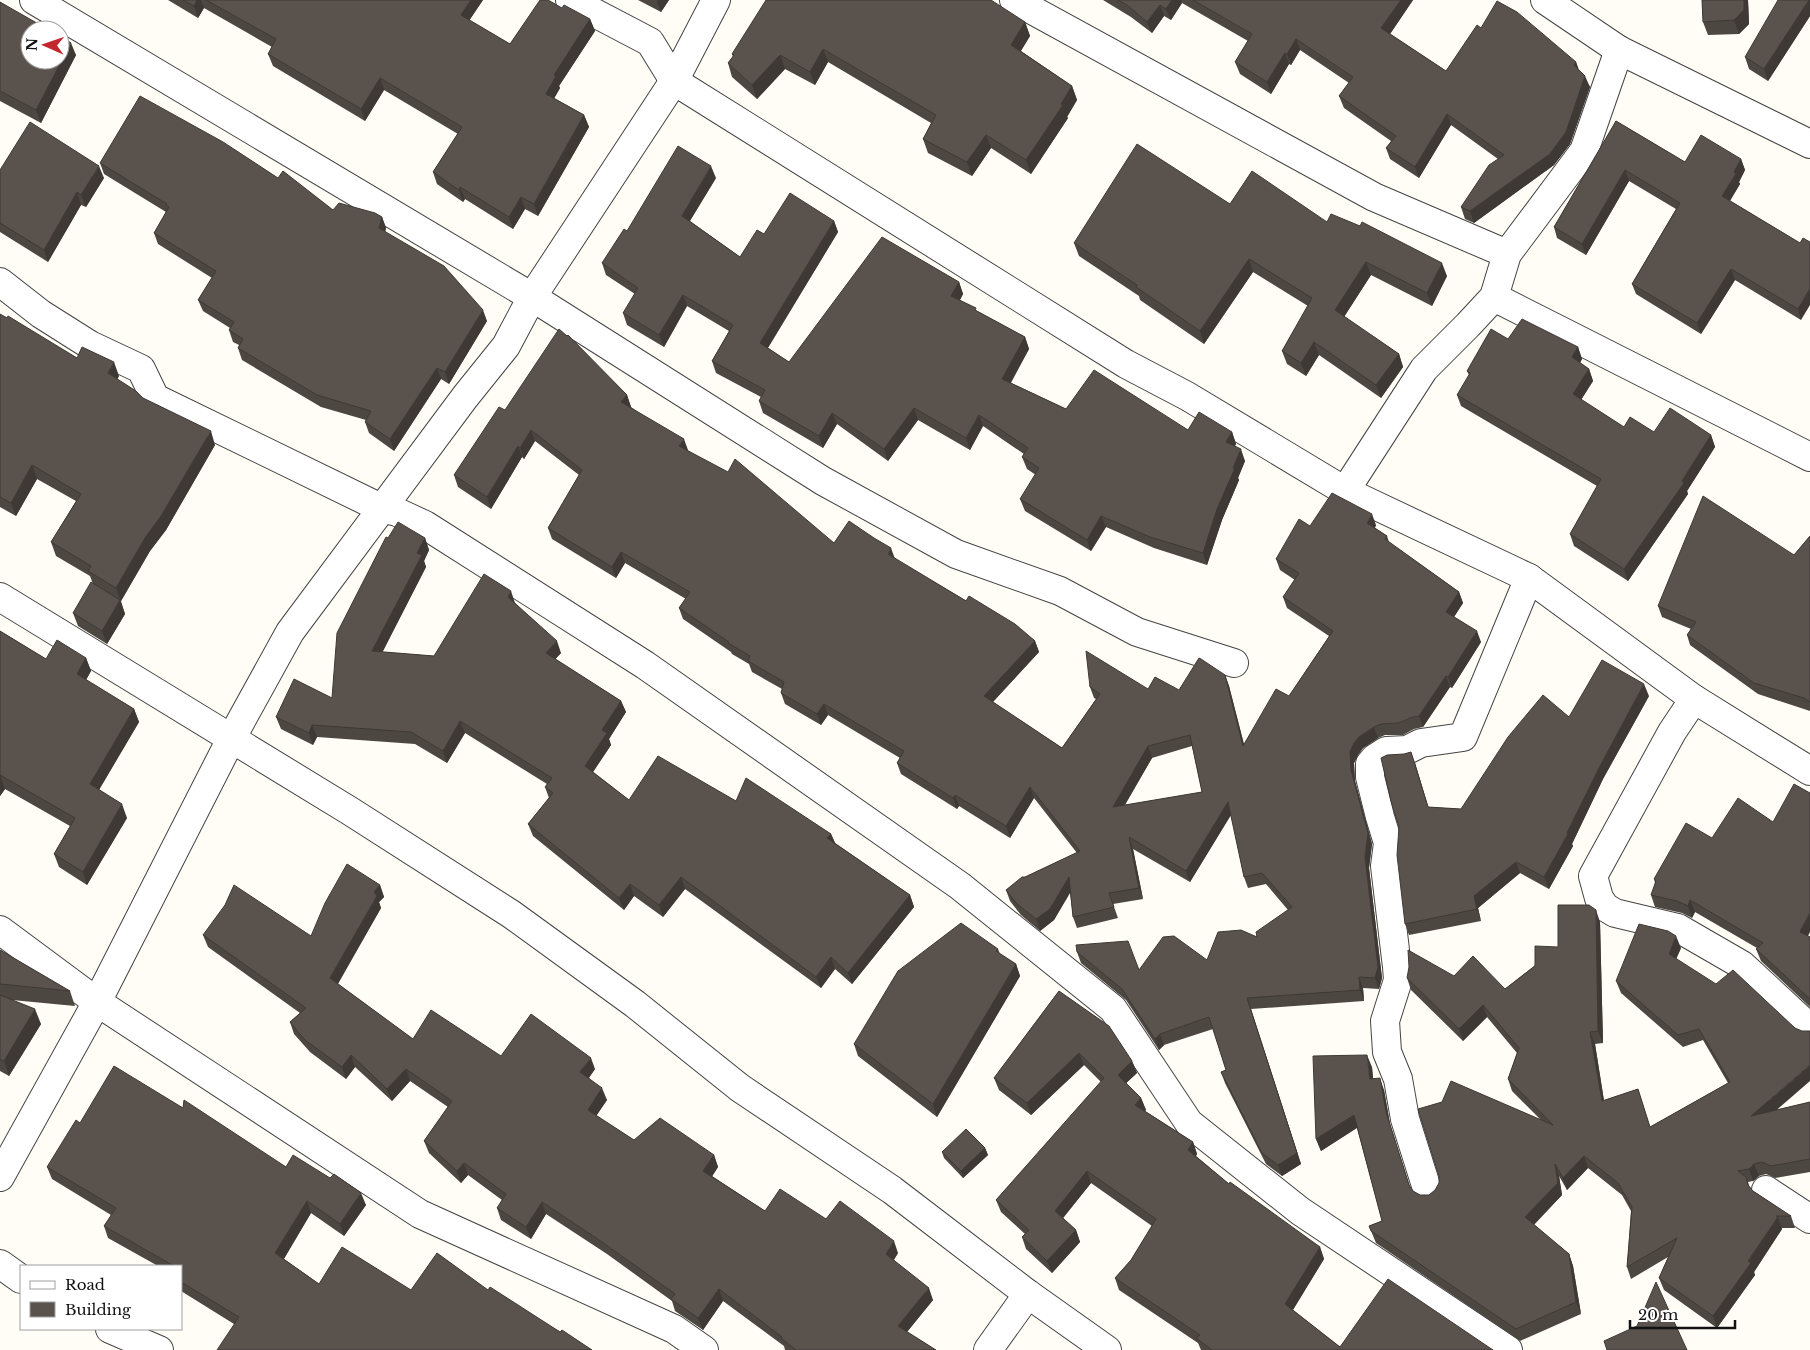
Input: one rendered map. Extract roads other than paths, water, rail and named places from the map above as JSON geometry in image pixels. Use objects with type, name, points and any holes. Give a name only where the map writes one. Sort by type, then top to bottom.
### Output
[{"type":"street","points":[[34,0],[532,297],[823,481],[956,554],[1060,591],[1137,632],[1234,663]]},
{"type":"street","points":[[570,0],[650,42],[674,81],[1126,364],[1187,396],[1345,491],[1529,578],[1694,699],[1810,771]]},
{"type":"street","points":[[0,1177],[96,1002],[231,739],[290,632],[381,508],[506,346],[532,297],[674,81],[716,0]]},
{"type":"street","points":[[1014,0],[1374,197],[1507,254]]},
{"type":"street","points":[[1545,0],[1619,50],[1810,144]]},
{"type":"street","points":[[1345,491],[1424,369],[1494,297],[1507,254],[1584,151],[1619,50]]},
{"type":"street","points":[[0,282],[42,314],[90,345],[141,368],[155,398],[381,508],[397,512],[424,525],[645,665],[960,886],[1113,1009],[1189,1123],[1300,1211],[1508,1350]]},
{"type":"street","points":[[1494,297],[1810,457]]},
{"type":"street","points":[[1428,1192],[1405,1119],[1398,1079],[1388,1052],[1385,1021],[1398,980],[1385,866],[1388,843],[1370,777],[1370,764],[1375,758],[1386,751],[1407,750],[1421,743],[1463,737],[1529,578]]},
{"type":"street","points":[[0,597],[350,811],[511,914],[635,1004],[740,1088],[892,1190],[1028,1294],[1107,1350]]},
{"type":"street","points":[[1694,699],[1672,732],[1594,876],[1599,898],[1605,907],[1615,913],[1678,928],[1742,966],[1810,1028]]},
{"type":"street","points":[[0,930],[96,1002],[420,1214],[674,1329],[704,1350]]},
{"type":"street","points":[[1766,1190],[1810,1219]]},
{"type":"street","points":[[0,1264],[20,1278]]},
{"type":"street","points":[[988,1350],[1028,1294]]},
{"type":"street","points":[[112,1330],[159,1350]]}]
